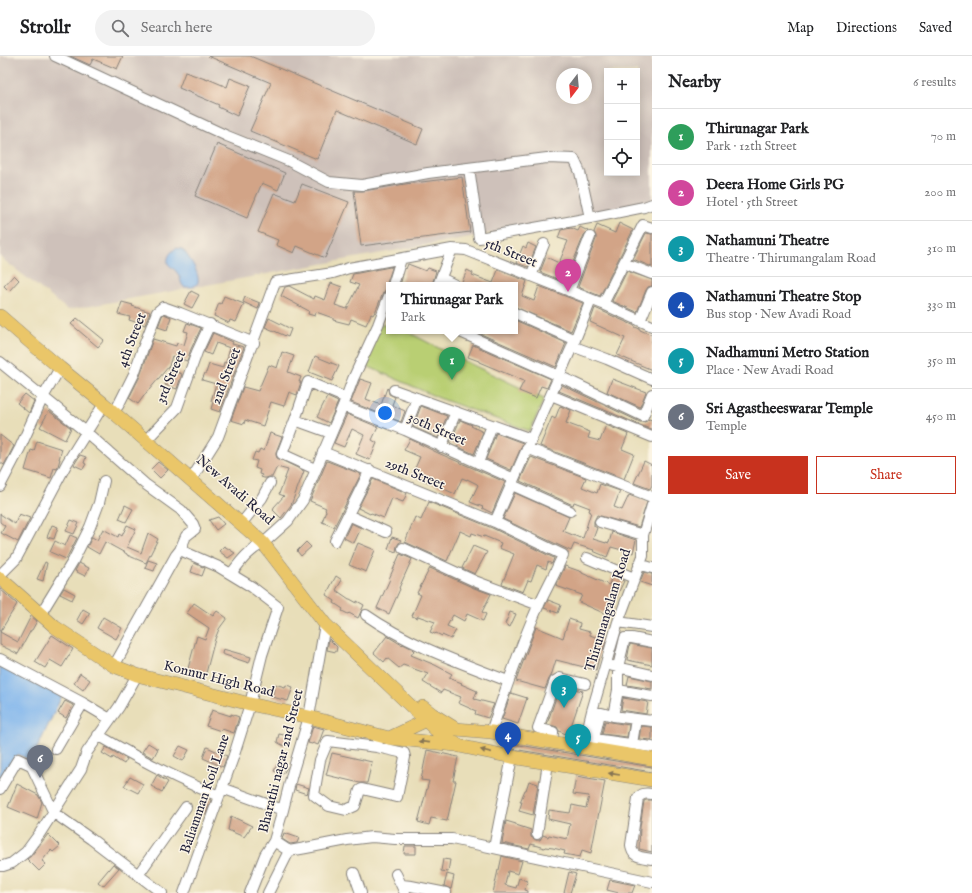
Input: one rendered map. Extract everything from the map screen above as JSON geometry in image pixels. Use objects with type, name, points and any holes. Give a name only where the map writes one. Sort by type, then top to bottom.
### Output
[{"type":"main road","name":"New Avadi Road","points":[[0,306],[118,406],[245,519],[266,541],[328,618],[404,688],[430,717]]},
{"type":"main road","name":"New Avadi Road","points":[[0,316],[266,541],[325,624],[412,708],[430,717],[456,738],[512,757],[652,780]]},
{"type":"main road","name":"Konnur High Road","points":[[0,576],[40,615],[55,627],[114,666],[137,675],[250,704],[309,717],[382,740],[456,738]]},
{"type":"main road","points":[[382,740],[430,717]]},
{"type":"main road","name":"New Avadi Road","points":[[456,738],[491,732],[652,759]]},
{"type":"street","points":[[55,56],[220,133],[289,161],[329,182],[362,185],[428,173],[547,158],[574,159],[580,172],[590,218]]},
{"type":"street","points":[[469,168],[479,238],[590,218],[652,204]]},
{"type":"street","points":[[603,304],[624,263],[648,226]]},
{"type":"street","points":[[569,291],[590,237]]},
{"type":"street","points":[[531,276],[544,244]]},
{"type":"street","points":[[440,282],[452,249]]},
{"type":"street","name":"5th Street","points":[[275,282],[333,273],[349,268],[452,249],[466,250],[603,304],[652,326]]},
{"type":"street","points":[[394,282],[401,259]]},
{"type":"street","points":[[624,263],[652,274]]},
{"type":"street","name":"2nd Street","points":[[194,475],[218,437],[254,343],[275,282]]},
{"type":"street","points":[[640,321],[652,292]]},
{"type":"street","points":[[496,522],[591,300]]},
{"type":"street","points":[[180,550],[219,567],[231,574],[254,547],[266,541],[288,522],[303,500],[386,307]]},
{"type":"street","name":"4th Street","points":[[118,406],[134,374],[157,312],[163,308],[210,324],[254,343]]},
{"type":"street","points":[[518,314],[573,343],[652,379]]},
{"type":"street","name":"3rd Street","points":[[150,436],[177,408],[197,352],[210,324]]},
{"type":"street","points":[[465,334],[559,376],[643,416],[652,394]]},
{"type":"street","points":[[0,362],[86,432],[145,484],[181,510],[193,524],[195,529],[186,536],[180,550],[114,666]]},
{"type":"street","points":[[0,486],[20,448],[43,397],[60,368]]},
{"type":"street","name":"30th Street","points":[[295,420],[308,382],[344,402],[512,478],[512,485]]},
{"type":"street","points":[[394,390],[492,425],[529,443],[652,497]]},
{"type":"street","points":[[551,395],[652,437]]},
{"type":"street","points":[[404,430],[417,398]]},
{"type":"street","points":[[0,576],[16,559],[67,463],[104,404]]},
{"type":"street","points":[[441,447],[456,412]]},
{"type":"street","points":[[315,469],[282,454],[295,420],[331,433]]},
{"type":"street","points":[[478,463],[492,425]]},
{"type":"street","name":"29th Street","points":[[323,452],[496,522],[563,555],[540,605]]},
{"type":"street","points":[[335,541],[370,470]]},
{"type":"street","points":[[40,615],[73,561],[90,528],[99,503],[104,481]]},
{"type":"street","points":[[245,519],[262,498],[270,483]]},
{"type":"street","points":[[512,485],[570,511]]},
{"type":"street","name":"Thirumangalam Road","points":[[583,748],[596,712],[605,664],[618,622],[643,556],[643,535],[652,504]]},
{"type":"street","points":[[348,515],[386,532]]},
{"type":"street","points":[[600,522],[643,535]]},
{"type":"street","points":[[403,548],[477,582],[540,605],[508,682],[491,732]]},
{"type":"street","points":[[587,558],[634,578]]},
{"type":"street","points":[[639,564],[652,568]]},
{"type":"street","name":"Baliamman Koil Lane","points":[[184,893],[234,755],[250,704],[262,655],[278,607],[252,587],[231,574]]},
{"type":"street","points":[[366,615],[386,628],[423,647],[508,682]]},
{"type":"street","points":[[618,622],[652,627]]},
{"type":"street","name":"Bharathi nagar 2nd Street","points":[[289,851],[274,841],[309,717],[325,624]]},
{"type":"street","points":[[613,716],[618,690],[618,667],[625,638],[652,642]]},
{"type":"street","points":[[0,659],[110,719]]},
{"type":"street","points":[[605,664],[652,675]]},
{"type":"street","points":[[0,866],[12,863],[26,852],[54,813],[82,769],[87,752],[100,732],[102,732],[137,675]]},
{"type":"street","points":[[552,742],[553,732],[538,728],[555,680],[560,678],[585,684]]},
{"type":"street","points":[[618,690],[652,696]]},
{"type":"street","points":[[56,749],[83,703]]},
{"type":"street","points":[[652,721],[613,716],[596,712],[594,739],[652,747]]},
{"type":"street","points":[[632,744],[636,719]]},
{"type":"street","points":[[98,735],[170,775],[197,788],[220,792],[283,810]]},
{"type":"street","points":[[382,740],[404,753],[405,757],[397,797],[362,789],[360,790],[355,806],[346,810],[329,806],[314,795],[320,760],[328,741],[382,740]]},
{"type":"street","points":[[494,848],[512,757]]},
{"type":"street","points":[[0,789],[18,758],[31,765],[54,813],[162,893]]},
{"type":"street","points":[[537,834],[548,763]]},
{"type":"street","points":[[652,794],[641,794],[638,798],[632,838],[632,851],[634,855],[638,857],[652,859]]},
{"type":"street","points":[[138,875],[186,807]]},
{"type":"street","points":[[268,893],[289,851],[372,837],[395,839],[452,839],[652,882]]},
{"type":"street","points":[[250,893],[265,855],[274,841]]},
{"type":"street","points":[[354,873],[361,893]]},
{"type":"street","points":[[396,874],[403,889],[411,886],[446,893]]},
{"type":"shaded area","points":[[0,56],[652,56],[652,204],[68,310],[0,257]]},
{"type":"green space","points":[[374,323],[386,325],[386,334],[412,334],[544,399],[530,431],[439,398],[360,363]]},
{"type":"water","points":[[176,248],[182,249],[195,269],[198,282],[193,287],[184,287],[180,277],[168,264],[169,255]]},
{"type":"water","points":[[0,664],[62,696],[31,761],[18,754],[0,782]]},
{"type":"building","points":[[70,56],[123,56],[117,69],[93,59],[90,65]]},
{"type":"building","points":[[208,56],[250,56],[423,129],[417,144],[337,110],[317,159],[250,131],[271,83]]},
{"type":"building","points":[[185,72],[227,87],[230,78],[250,86],[237,116],[218,107],[219,105],[179,88]]},
{"type":"building","points":[[217,144],[285,173],[278,190],[262,183],[247,218],[195,196]]},
{"type":"building","points":[[462,177],[470,232],[361,246],[354,191]]},
{"type":"building","points":[[302,184],[349,202],[325,258],[297,246],[294,253],[276,245],[278,240],[258,232],[274,193],[295,201]]},
{"type":"building","points":[[619,223],[633,230],[600,296],[578,287],[596,239],[594,232],[597,225],[615,233]]},
{"type":"building","points":[[580,227],[588,231],[584,235],[565,282],[540,272],[546,257],[559,263],[568,241],[558,238],[561,230],[571,228],[578,231]]},
{"type":"building","points":[[646,233],[652,234],[652,267],[633,259]]},
{"type":"building","points":[[528,243],[536,247],[528,267],[516,263],[523,246],[526,248]]},
{"type":"building","points":[[408,264],[426,271],[428,268],[436,271],[433,282],[401,282],[405,268],[406,269]]},
{"type":"building","points":[[390,267],[392,268],[387,282],[386,282],[386,289],[376,310],[373,315],[371,314],[366,325],[351,319],[349,324],[333,320],[333,318],[316,312],[315,316],[308,314],[309,311],[281,296],[285,287],[289,286],[314,299],[315,296],[325,300],[331,283],[342,287],[335,305],[347,309],[359,285],[350,282],[353,274]]},
{"type":"building","points":[[467,270],[473,273],[472,275],[490,282],[462,282]]},
{"type":"building","points":[[498,270],[527,281],[522,296],[534,301],[539,286],[583,303],[571,331],[518,308],[518,282],[493,282]]},
{"type":"building","points":[[627,271],[652,280],[652,286],[648,287],[646,290],[637,312],[612,301]]},
{"type":"building","points":[[14,275],[19,280],[9,291],[4,286]]},
{"type":"building","points":[[191,291],[199,295],[192,308],[184,304]]},
{"type":"building","points":[[224,296],[244,304],[236,322],[230,320],[229,323],[214,316],[219,303],[221,304]]},
{"type":"building","points":[[245,297],[260,303],[258,309],[243,302]]},
{"type":"building","points":[[122,302],[150,312],[145,325],[129,320],[130,317],[118,314]]},
{"type":"building","points":[[595,308],[652,335],[652,370],[617,355],[625,338],[590,322]]},
{"type":"building","points":[[164,314],[171,317],[167,330],[158,327]]},
{"type":"building","points":[[77,318],[104,340],[98,347],[71,324]]},
{"type":"building","points":[[269,318],[291,329],[288,337],[265,327]]},
{"type":"building","points":[[518,321],[566,343],[556,367],[481,334],[518,334]]},
{"type":"building","points":[[187,323],[201,328],[187,361],[172,356],[169,366],[138,404],[129,398],[140,376],[153,339],[176,346],[177,343],[184,345],[188,332],[184,331]]},
{"type":"building","points":[[213,333],[233,342],[232,344],[244,347],[220,412],[211,409],[213,402],[211,401],[216,384],[202,380],[209,364],[223,368],[230,348],[216,343],[211,355],[204,352]]},
{"type":"building","points":[[473,345],[551,379],[547,388],[541,386],[536,398],[519,391],[524,381],[468,357]]},
{"type":"building","points":[[282,352],[294,356],[288,372],[301,377],[297,395],[289,392],[284,406],[271,402],[263,426],[245,420],[244,424],[231,420],[243,387],[258,391],[269,365],[277,368]]},
{"type":"building","points":[[315,356],[339,366],[332,381],[309,372]]},
{"type":"building","points":[[171,370],[182,374],[177,389],[165,385]]},
{"type":"building","points":[[360,379],[372,383],[366,399],[381,405],[387,388],[388,389],[389,394],[395,397],[392,405],[405,411],[401,422],[351,402]]},
{"type":"building","points":[[612,379],[646,392],[640,407],[607,392]]},
{"type":"building","points":[[562,385],[640,422],[647,421],[649,419],[652,420],[652,430],[559,391]]},
{"type":"building","points":[[25,394],[34,401],[29,413],[17,403]]},
{"type":"building","points":[[327,397],[338,402],[329,423],[317,417]]},
{"type":"building","points":[[421,406],[447,416],[438,438],[413,427]]},
{"type":"building","points":[[560,406],[571,410],[566,423],[590,432],[588,438],[600,441],[606,425],[628,434],[622,449],[634,454],[624,479],[540,446],[552,417],[555,419]]},
{"type":"building","points":[[49,411],[71,428],[65,440],[40,427]]},
{"type":"building","points":[[347,414],[378,427],[372,440],[377,443],[370,460],[356,454],[364,435],[352,429],[344,447],[334,443]]},
{"type":"building","points":[[460,420],[483,432],[474,454],[450,443]]},
{"type":"building","points":[[270,433],[282,437],[276,452],[277,458],[304,471],[291,505],[281,518],[273,510],[284,496],[279,494],[288,470],[277,467],[272,477],[264,478],[259,474],[260,470],[255,468],[257,461],[252,460],[255,452],[258,453],[260,449],[264,451]]},
{"type":"building","points":[[496,433],[523,443],[511,470],[486,459]]},
{"type":"building","points":[[0,435],[14,446],[4,465],[0,462]]},
{"type":"building","points":[[410,439],[438,453],[505,482],[492,513],[482,508],[483,507],[470,502],[478,485],[467,479],[462,478],[455,494],[412,475],[420,457],[404,450]]},
{"type":"building","points":[[37,441],[62,449],[57,469],[54,468],[51,478],[25,470],[31,450],[34,451]]},
{"type":"building","points":[[80,455],[86,457],[84,463],[86,464],[83,469],[74,465]]},
{"type":"building","points":[[531,457],[586,478],[582,487],[597,493],[600,484],[620,491],[614,507],[622,510],[629,495],[647,502],[639,527],[597,515],[594,521],[594,526],[597,528],[593,539],[609,543],[612,532],[636,540],[633,553],[611,547],[607,557],[593,551],[594,550],[574,544],[571,551],[503,519],[515,493],[569,517],[563,531],[583,538],[591,512],[589,511],[590,508],[574,502],[573,505],[520,481]]},
{"type":"building","points":[[327,461],[361,474],[334,527],[322,522],[326,508],[310,501]]},
{"type":"building","points":[[644,461],[652,465],[652,485],[650,489],[634,483]]},
{"type":"building","points":[[158,462],[168,470],[160,478],[151,469]]},
{"type":"building","points":[[373,479],[407,493],[403,502],[392,498],[384,518],[371,513],[370,514],[358,508]]},
{"type":"building","points":[[429,502],[492,528],[554,558],[552,564],[548,562],[546,569],[537,565],[531,581],[528,580],[523,592],[502,584],[514,554],[499,548],[501,543],[484,536],[472,533],[471,536],[460,531],[447,561],[405,542],[415,517],[421,520]]},
{"type":"building","points":[[125,505],[133,509],[126,522],[119,519]]},
{"type":"building","points":[[0,514],[15,524],[19,514],[30,518],[18,542],[1,533],[5,526],[0,522]]},
{"type":"building","points":[[218,517],[224,524],[216,530],[209,520]]},
{"type":"building","points":[[71,520],[79,523],[74,534],[66,531]]},
{"type":"building","points":[[351,523],[361,528],[354,543],[344,538]]},
{"type":"building","points":[[52,525],[58,527],[54,539],[47,537]]},
{"type":"building","points":[[127,525],[136,529],[127,547],[141,553],[148,533],[158,539],[146,563],[127,555],[105,542],[99,554],[87,547],[92,537],[97,540],[103,529],[118,537],[119,534],[122,536]]},
{"type":"building","points":[[70,535],[77,538],[66,559],[50,552],[55,541],[65,546]]},
{"type":"building","points":[[392,537],[401,540],[397,546],[396,552],[388,549]]},
{"type":"building","points":[[306,542],[311,547],[301,556],[297,551]]},
{"type":"building","points":[[358,543],[375,550],[366,572],[349,565]]},
{"type":"building","points":[[224,546],[235,553],[228,558],[219,551]]},
{"type":"building","points":[[473,546],[487,552],[475,574],[462,568]]},
{"type":"building","points":[[400,554],[412,559],[389,614],[377,608]]},
{"type":"building","points":[[148,560],[157,563],[154,571],[145,568]]},
{"type":"building","points":[[45,562],[47,563],[43,581],[37,579]]},
{"type":"building","points":[[79,563],[89,568],[85,576],[75,571]]},
{"type":"building","points":[[194,563],[205,568],[202,576],[191,572]]},
{"type":"building","points":[[565,566],[582,572],[609,585],[612,576],[624,581],[613,604],[615,605],[610,616],[579,602],[582,595],[556,586]]},
{"type":"building","points":[[430,568],[491,594],[482,612],[486,614],[483,621],[467,614],[464,621],[453,615],[447,626],[456,630],[451,639],[430,632],[435,622],[418,616],[417,618],[412,616],[421,595],[417,593]]},
{"type":"building","points":[[644,572],[652,574],[652,586],[640,582]]},
{"type":"building","points":[[336,576],[342,580],[336,590],[349,599],[364,605],[358,618],[342,611],[343,609],[334,603],[335,601],[326,595]]},
{"type":"building","points":[[64,588],[75,594],[72,600],[60,594]]},
{"type":"building","points":[[0,589],[17,604],[0,632]]},
{"type":"building","points":[[548,600],[561,605],[558,613],[544,608]]},
{"type":"building","points":[[194,603],[213,616],[217,611],[227,618],[219,629],[215,639],[205,677],[187,672],[197,636],[205,639],[209,628],[187,613]]},
{"type":"building","points":[[83,609],[90,613],[83,624],[77,620]]},
{"type":"building","points":[[510,612],[516,614],[510,627],[505,624]]},
{"type":"building","points":[[31,616],[37,621],[18,654],[0,645],[0,632],[18,642]]},
{"type":"building","points":[[103,617],[122,628],[116,639],[97,628]]},
{"type":"building","points":[[569,619],[580,623],[579,629],[590,632],[590,635],[606,641],[603,650],[601,649],[596,670],[556,660],[545,689],[516,681],[536,627],[563,638]]},
{"type":"building","points":[[52,635],[73,649],[62,667],[50,660],[45,668],[35,662]]},
{"type":"building","points":[[387,636],[402,645],[403,644],[411,648],[414,651],[411,655],[452,674],[449,678],[477,691],[474,699],[494,704],[488,718],[475,714],[476,711],[458,703],[461,697],[443,690],[441,693],[423,682],[428,674],[403,665],[399,668],[387,658],[384,662],[374,653]]},
{"type":"building","points":[[329,639],[337,647],[336,652],[327,650]]},
{"type":"building","points":[[630,644],[652,648],[652,665],[627,660]]},
{"type":"building","points":[[223,649],[251,657],[249,663],[222,654]]},
{"type":"building","points":[[80,673],[90,680],[83,690],[74,683]]},
{"type":"building","points":[[629,676],[652,681],[652,689],[627,685]]},
{"type":"building","points":[[275,684],[285,687],[286,685],[293,687],[288,701],[272,697]]},
{"type":"building","points":[[560,686],[583,691],[568,735],[559,731],[557,727],[547,724]]},
{"type":"building","points":[[511,693],[527,698],[518,724],[502,719]]},
{"type":"building","points":[[623,698],[648,702],[646,714],[621,710]]},
{"type":"building","points":[[65,701],[73,705],[66,718],[58,713]]},
{"type":"building","points":[[212,710],[239,717],[234,733],[222,729],[221,731],[206,726]]},
{"type":"building","points":[[605,721],[629,725],[627,737],[602,734]]},
{"type":"building","points":[[313,726],[324,729],[318,745],[308,743]]},
{"type":"building","points":[[641,726],[652,727],[652,740],[639,739]]},
{"type":"building","points":[[279,734],[289,736],[284,746],[277,742]]},
{"type":"building","points":[[148,743],[158,749],[153,758],[142,752]]},
{"type":"building","points":[[507,743],[652,767],[652,772],[506,748]]},
{"type":"building","points":[[180,746],[189,750],[183,761],[174,756]]},
{"type":"building","points":[[106,747],[127,759],[124,764],[113,757],[112,759],[102,753]]},
{"type":"building","points":[[207,747],[227,756],[223,767],[203,758]]},
{"type":"building","points":[[427,750],[458,757],[453,781],[456,781],[447,821],[431,818],[429,825],[418,822],[429,781],[421,780]]},
{"type":"building","points":[[332,753],[372,762],[367,783],[360,783],[326,775]]},
{"type":"building","points":[[278,763],[287,767],[283,774],[274,771]]},
{"type":"building","points":[[157,775],[168,782],[162,792],[151,786]]},
{"type":"building","points":[[576,776],[605,781],[591,853],[582,850],[580,857],[564,854],[565,851],[553,848],[544,848],[531,844],[529,849],[502,843],[506,821],[531,830],[531,837],[536,840],[540,840],[543,835],[567,839],[570,824],[548,819],[549,810],[570,813],[572,805],[586,808],[589,796],[573,794]]},
{"type":"building","points":[[130,777],[143,784],[138,793],[124,786]]},
{"type":"building","points":[[529,781],[538,784],[533,815],[519,811],[522,802],[520,802]]},
{"type":"building","points":[[17,784],[38,795],[42,802],[37,819],[8,807]]},
{"type":"building","points":[[296,784],[309,788],[307,794],[295,790]]},
{"type":"building","points":[[205,797],[211,800],[206,814],[200,812]]},
{"type":"building","points":[[652,800],[652,852],[639,849],[640,827],[644,801]]},
{"type":"building","points":[[231,816],[252,826],[244,837],[228,830]]},
{"type":"building","points":[[284,833],[299,838],[297,843],[290,844],[282,839]]},
{"type":"building","points":[[48,834],[60,846],[53,852],[51,850],[42,861],[46,864],[39,871],[27,859]]},
{"type":"building","points":[[405,846],[416,846],[416,854],[404,854]]},
{"type":"building","points":[[502,856],[522,861],[518,874],[508,871],[505,885],[516,888],[519,878],[527,881],[525,890],[528,891],[528,893],[493,893]]},
{"type":"building","points":[[443,859],[450,860],[448,872],[441,871]]},
{"type":"building","points":[[113,864],[119,868],[103,886],[98,882]]},
{"type":"building","points":[[569,872],[576,874],[570,893],[564,893]]},
{"type":"building","points":[[447,874],[454,876],[451,889],[444,886]]},
{"type":"building","points":[[610,880],[635,885],[632,893],[619,893],[607,890]]},
{"type":"place","name":"Deera Home Girls PG","points":[[568,292]]},
{"type":"place","name":"Thirunagar Park","points":[[452,380]]},
{"type":"place","name":"Nathamuni Theatre","points":[[564,708]]},
{"type":"place","name":"Nathamuni Theatre Stop","points":[[508,755]]},
{"type":"place","name":"Nadhamuni Metro Station","points":[[578,757]]},
{"type":"place","name":"Sri Agastheeswarar Temple","points":[[40,778]]}]
